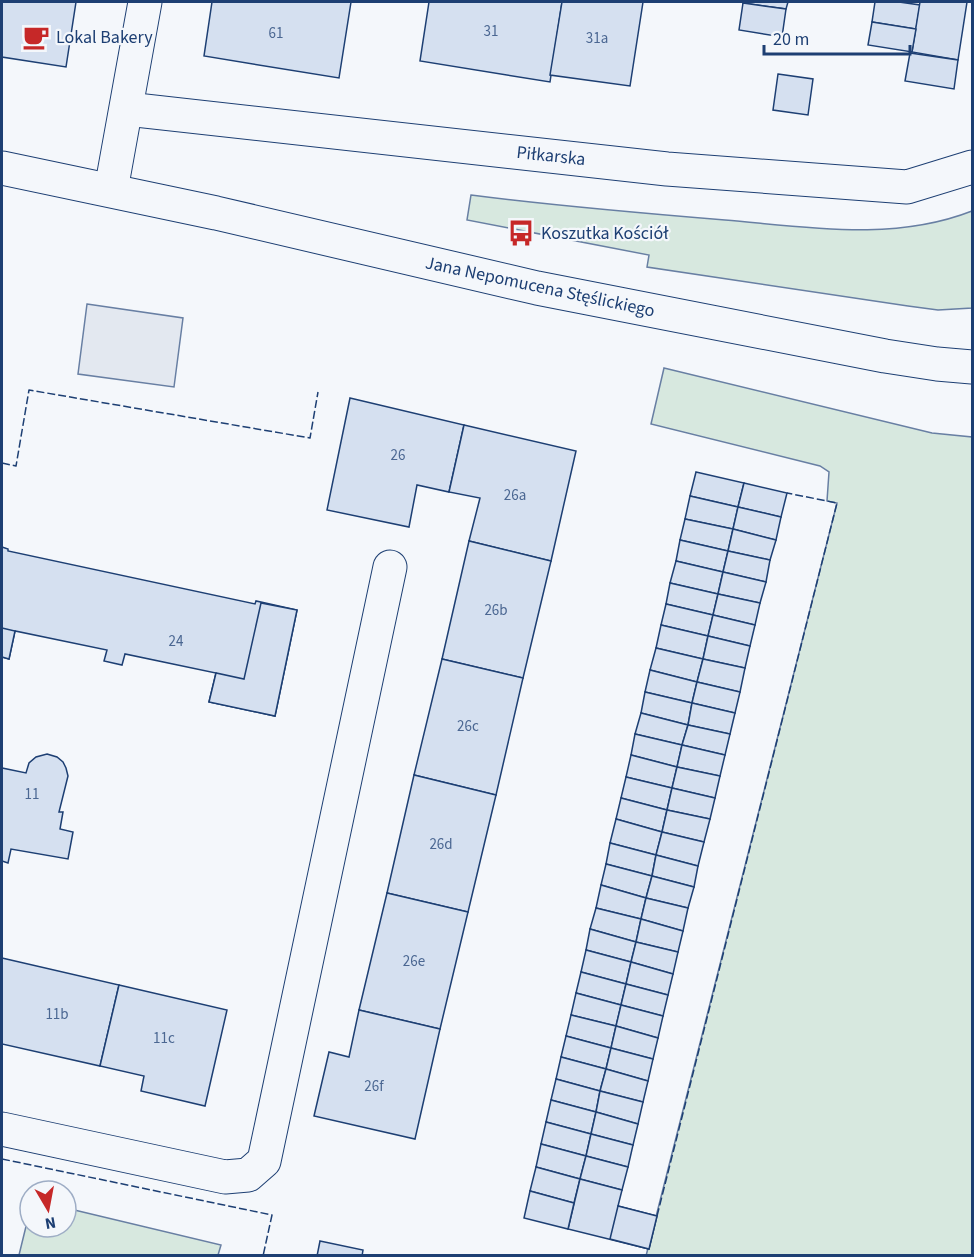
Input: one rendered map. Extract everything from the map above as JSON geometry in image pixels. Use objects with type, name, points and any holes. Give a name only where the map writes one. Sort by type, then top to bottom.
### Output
[{"type":"street","points":[[111,190],[145,2]]},
{"type":"street","name":"Piłkarska","points":[[127,109],[668,168],[907,187],[972,167]]},
{"type":"street","name":"Jana Nepomucena Stęślickiego","points":[[2,168],[111,190],[631,307],[885,356],[972,367]]},
{"type":"street","points":[[2,1129],[225,1178],[248,1175],[264,1161],[390,567]]},
{"type":"shaded area","points":[[471,195],[630,212],[850,230],[912,226],[942,221],[972,211],[972,308],[938,310],[647,267],[649,255],[467,220]]},
{"type":"shaded area","points":[[87,304],[183,318],[174,387],[78,374]]},
{"type":"shaded area","points":[[664,368],[932,433],[972,437],[972,1255],[646,1256],[837,503],[827,501],[829,472],[820,466],[651,424]]},
{"type":"shaded area","points":[[78,1211],[221,1245],[218,1255],[19,1255],[23,1239],[78,1239]]},
{"type":"building","points":[[2,2],[76,2],[66,67],[2,57]]},
{"type":"building","points":[[212,2],[351,2],[339,78],[204,56]]},
{"type":"building","points":[[429,2],[562,2],[550,82],[420,61]]},
{"type":"building","points":[[562,2],[643,2],[630,86],[550,75]]},
{"type":"building","points":[[743,2],[788,2],[786,9]]},
{"type":"building","points":[[875,2],[920,5],[916,29],[872,22]]},
{"type":"building","points":[[920,2],[967,2],[958,60],[912,52]]},
{"type":"building","points":[[743,3],[786,9],[782,37],[739,30]]},
{"type":"building","points":[[872,22],[916,29],[912,52],[868,45]]},
{"type":"building","points":[[910,53],[958,60],[954,89],[905,81]]},
{"type":"building","points":[[778,74],[813,79],[808,115],[773,110]]},
{"type":"building","points":[[350,398],[464,425],[449,492],[417,485],[409,527],[327,510]]},
{"type":"building","points":[[464,425],[576,451],[551,561],[469,541],[480,498],[449,492]]},
{"type":"building","points":[[696,472],[744,483],[738,507],[690,496]]},
{"type":"building","points":[[744,483],[787,493],[781,517],[738,507]]},
{"type":"building","points":[[690,496],[738,507],[733,529],[685,519]]},
{"type":"building","points":[[738,507],[781,517],[776,540],[733,529]]},
{"type":"building","points":[[685,519],[733,529],[728,551],[680,540]]},
{"type":"building","points":[[733,529],[776,540],[770,560],[728,551]]},
{"type":"building","points":[[680,540],[728,551],[723,572],[676,561]]},
{"type":"building","points":[[469,541],[551,561],[523,678],[442,659]]},
{"type":"building","points":[[2,547],[8,551],[255,604],[256,601],[297,610],[275,716],[209,702],[216,673],[125,654],[122,665],[104,661],[107,650],[15,631],[9,659],[2,657]]},
{"type":"building","points":[[728,551],[770,560],[766,582],[723,572]]},
{"type":"building","points":[[676,561],[723,572],[718,594],[670,583]]},
{"type":"building","points":[[723,572],[766,582],[760,603],[718,594]]},
{"type":"building","points":[[670,583],[718,594],[713,615],[666,604]]},
{"type":"building","points":[[718,594],[760,603],[755,625],[713,615]]},
{"type":"building","points":[[261,603],[297,610],[275,716],[209,702],[216,673],[244,679]]},
{"type":"building","points":[[666,604],[713,615],[708,636],[661,625]]},
{"type":"building","points":[[713,615],[755,625],[750,646],[708,636]]},
{"type":"building","points":[[661,625],[708,636],[703,659],[656,648]]},
{"type":"building","points":[[2,628],[15,631],[9,659],[2,657]]},
{"type":"building","points":[[708,636],[750,646],[745,668],[703,659]]},
{"type":"building","points":[[656,648],[703,659],[697,682],[650,670]]},
{"type":"building","points":[[442,659],[523,678],[496,795],[414,775]]},
{"type":"building","points":[[703,659],[745,668],[740,692],[697,682]]},
{"type":"building","points":[[650,670],[697,682],[692,703],[645,692]]},
{"type":"building","points":[[697,682],[740,692],[735,713],[692,703]]},
{"type":"building","points":[[645,692],[692,703],[688,725],[641,713]]},
{"type":"building","points":[[692,703],[735,713],[730,734],[688,725]]},
{"type":"building","points":[[641,713],[688,725],[682,745],[635,734]]},
{"type":"building","points":[[688,725],[730,734],[725,755],[682,745]]},
{"type":"building","points":[[635,734],[682,745],[677,767],[631,755]]},
{"type":"building","points":[[682,745],[725,755],[720,776],[677,767]]},
{"type":"building","points":[[47,754],[63,762],[68,776],[59,812],[63,812],[60,829],[73,832],[68,859],[11,849],[8,863],[2,861],[2,768],[26,773],[29,763],[36,757]]},
{"type":"building","points":[[631,755],[677,767],[672,788],[626,777]]},
{"type":"building","points":[[677,767],[720,776],[715,798],[672,788]]},
{"type":"building","points":[[414,775],[496,795],[468,912],[387,893]]},
{"type":"building","points":[[626,777],[672,788],[667,810],[621,798]]},
{"type":"building","points":[[672,788],[715,798],[710,819],[667,810]]},
{"type":"building","points":[[621,798],[667,810],[662,832],[616,819]]},
{"type":"building","points":[[667,810],[710,819],[704,842],[662,832]]},
{"type":"building","points":[[616,819],[662,832],[656,855],[610,843]]},
{"type":"building","points":[[662,832],[704,842],[698,866],[656,855]]},
{"type":"building","points":[[610,843],[656,855],[652,876],[606,864]]},
{"type":"building","points":[[656,855],[698,866],[694,887],[652,876]]},
{"type":"building","points":[[606,864],[652,876],[646,898],[601,885]]},
{"type":"building","points":[[652,876],[694,887],[688,908],[646,898]]},
{"type":"building","points":[[601,885],[646,898],[641,919],[596,908]]},
{"type":"building","points":[[387,893],[468,912],[440,1029],[359,1010]]},
{"type":"building","points":[[646,898],[688,908],[683,931],[641,919]]},
{"type":"building","points":[[596,908],[641,919],[636,942],[590,929]]},
{"type":"building","points":[[641,919],[683,931],[678,952],[636,942]]},
{"type":"building","points":[[590,929],[636,942],[631,962],[586,950]]},
{"type":"building","points":[[636,942],[678,952],[673,974],[631,962]]},
{"type":"building","points":[[586,950],[631,962],[626,984],[581,972]]},
{"type":"building","points":[[2,958],[119,985],[100,1066],[2,1044]]},
{"type":"building","points":[[631,962],[673,974],[668,995],[626,984]]},
{"type":"building","points":[[581,972],[626,984],[621,1005],[576,993]]},
{"type":"building","points":[[626,984],[668,995],[663,1016],[621,1005]]},
{"type":"building","points":[[119,985],[227,1010],[205,1106],[141,1091],[144,1076],[100,1066]]},
{"type":"building","points":[[576,993],[621,1005],[616,1026],[571,1015]]},
{"type":"building","points":[[621,1005],[663,1016],[658,1038],[616,1026]]},
{"type":"building","points":[[359,1010],[440,1029],[415,1139],[314,1116],[329,1052],[349,1057]]},
{"type":"building","points":[[571,1015],[616,1026],[611,1048],[566,1036]]},
{"type":"building","points":[[616,1026],[658,1038],[653,1059],[611,1048]]},
{"type":"building","points":[[566,1036],[611,1048],[606,1069],[561,1057]]},
{"type":"building","points":[[611,1048],[653,1059],[648,1081],[606,1069]]},
{"type":"building","points":[[561,1057],[606,1069],[600,1091],[556,1079]]},
{"type":"building","points":[[606,1069],[648,1081],[643,1102],[600,1091]]},
{"type":"building","points":[[556,1079],[600,1091],[596,1112],[551,1100]]},
{"type":"building","points":[[600,1091],[643,1102],[638,1124],[596,1112]]},
{"type":"building","points":[[551,1100],[596,1112],[591,1134],[546,1122]]},
{"type":"building","points":[[596,1112],[638,1124],[633,1145],[591,1134]]},
{"type":"building","points":[[546,1122],[591,1134],[586,1156],[541,1144]]},
{"type":"building","points":[[591,1134],[633,1145],[628,1167],[586,1156]]},
{"type":"building","points":[[541,1144],[586,1156],[580,1179],[536,1167]]},
{"type":"building","points":[[586,1156],[628,1167],[622,1190],[580,1179]]},
{"type":"building","points":[[536,1167],[580,1179],[574,1203],[530,1191]]},
{"type":"building","points":[[580,1179],[622,1190],[618,1206],[657,1216],[649,1249],[568,1229]]},
{"type":"building","points":[[530,1191],[574,1203],[568,1229],[524,1218]]},
{"type":"building","points":[[618,1206],[657,1216],[649,1249],[610,1239]]},
{"type":"building","points":[[320,1241],[363,1250],[362,1256],[317,1256]]},
{"type":"fence","points":[[2,463],[16,466],[29,390],[310,438],[318,392]]},
{"type":"fence","points":[[657,1216],[837,503],[787,493]]},
{"type":"fence","points":[[2,1159],[272,1215],[263,1256]]},
{"type":"place","name":"Lokal Bakery","points":[[36,37]]},
{"type":"place","name":"Koszutka Kościół","points":[[521,233]]}]
